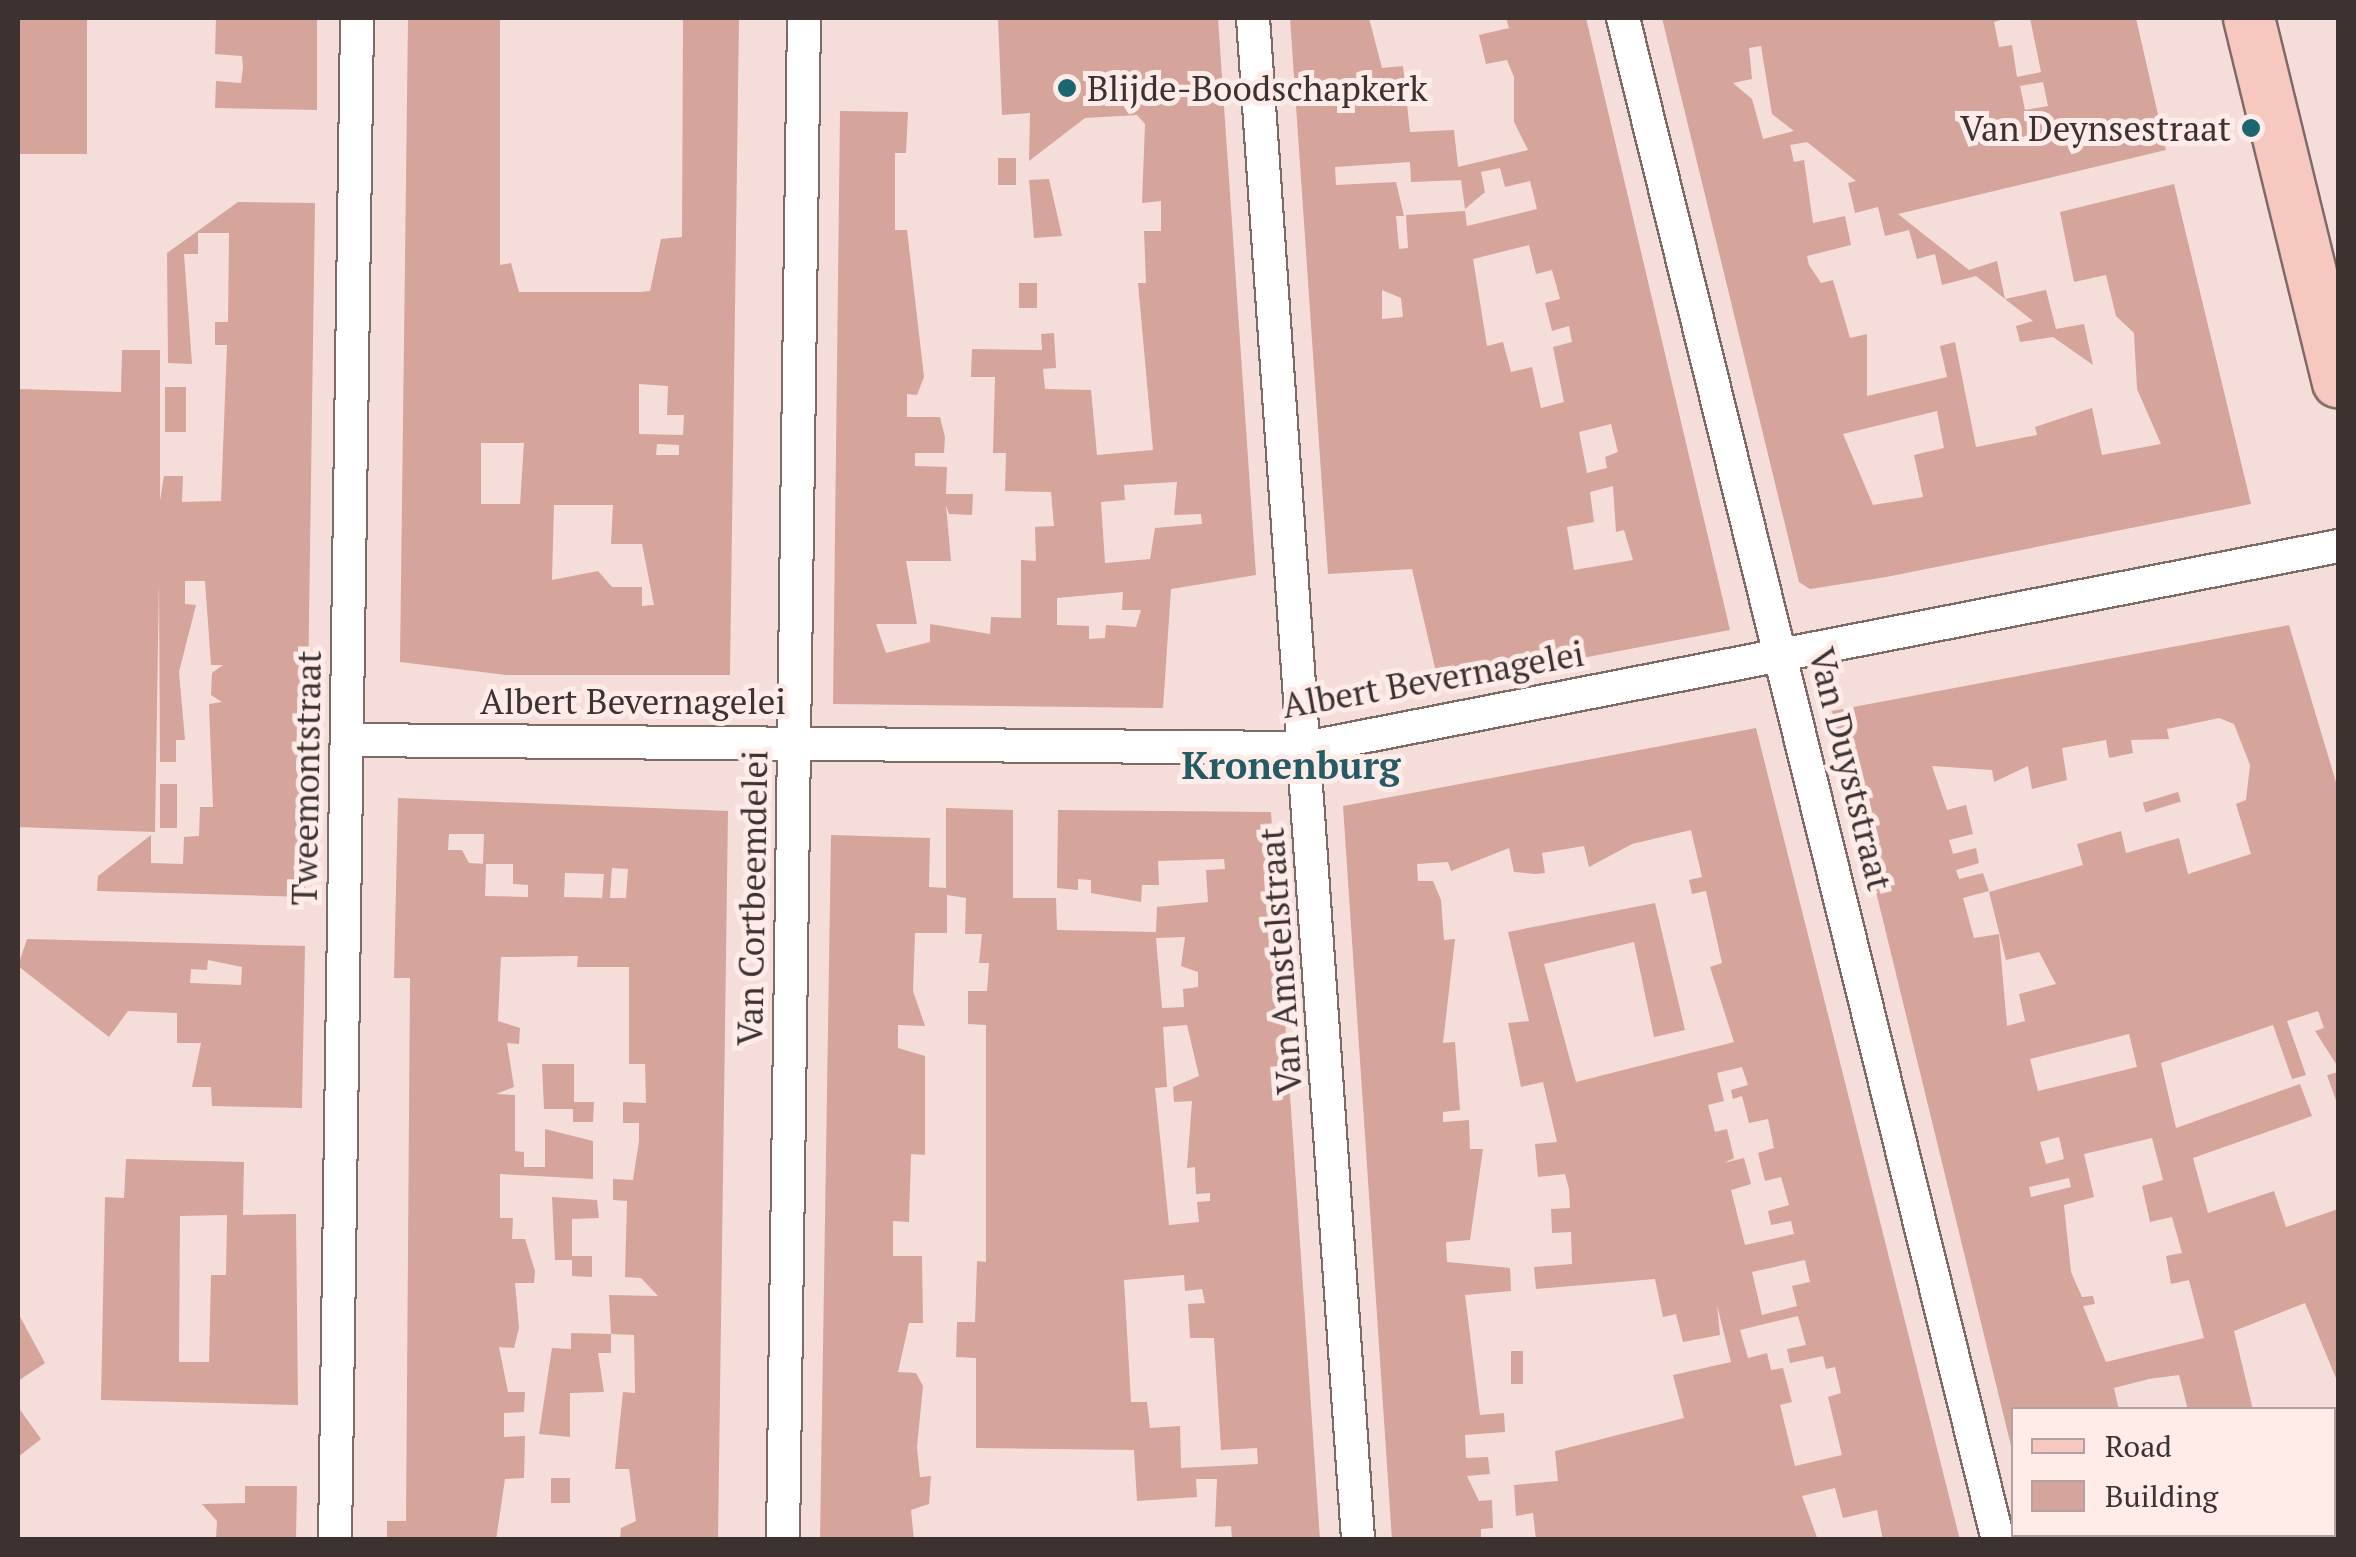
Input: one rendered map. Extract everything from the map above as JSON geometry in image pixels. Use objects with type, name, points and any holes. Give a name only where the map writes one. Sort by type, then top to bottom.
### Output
[{"type":"main road","points":[[2249,18],[2338,382]]},
{"type":"street","name":"Tweemontstraat","points":[[335,1540],[357,18]]},
{"type":"street","name":"Van Cortbeemdelei","points":[[783,1540],[804,18]]},
{"type":"street","name":"Van Amstelstraat","points":[[1253,18],[1358,1540]]},
{"type":"street","name":"Van Duyststraat","points":[[1623,18],[1998,1540]]},
{"type":"street","name":"Albert Bevernagelei","points":[[347,740],[1305,748],[2338,546]]},
{"type":"building","points":[[18,18],[87,18],[87,154],[18,154]]},
{"type":"building","points":[[216,18],[317,18],[317,110],[215,108],[216,81],[241,83],[243,67],[242,56],[215,54]]},
{"type":"building","points":[[408,18],[500,18],[500,265],[511,263],[519,292],[640,292],[650,291],[661,239],[682,237],[683,18],[739,18],[730,675],[506,675],[400,662]],"holes":[[[639,384],[668,386],[667,415],[684,415],[683,435],[639,434]],[[481,443],[524,443],[520,504],[481,504]],[[657,444],[679,445],[679,455],[656,455]],[[554,505],[613,505],[611,544],[642,544],[654,605],[642,606],[642,587],[612,587],[598,571],[552,580]]]},
{"type":"building","points":[[998,18],[1218,18],[1256,575],[1171,589],[1163,708],[833,704],[840,111],[908,112],[906,153],[895,153],[895,230],[907,230],[924,377],[917,395],[907,394],[907,417],[940,417],[945,437],[944,453],[915,453],[915,466],[947,467],[946,494],[973,494],[972,515],[949,514],[946,505],[951,561],[906,561],[917,624],[876,624],[886,653],[930,642],[930,624],[990,634],[991,617],[1021,618],[1021,560],[1036,561],[1035,527],[1054,526],[1051,492],[1005,491],[1006,453],[993,453],[995,377],[971,377],[972,349],[1042,350],[1041,334],[1054,333],[1056,368],[1043,369],[1045,389],[1091,390],[1097,455],[1153,450],[1138,283],[1146,283],[1144,231],[1161,231],[1161,201],[1142,203],[1145,124],[1137,115],[1085,118],[1029,161],[1030,113],[1002,115]],"holes":[[[1177,482],[1174,515],[1201,514],[1202,524],[1155,528],[1150,559],[1105,563],[1101,502],[1125,500],[1124,485]],[[1123,592],[1122,610],[1141,610],[1136,627],[1106,625],[1105,638],[1089,639],[1089,626],[1057,625],[1057,598]]]},
{"type":"building","points":[[1290,18],[1369,18],[1382,68],[1403,66],[1410,132],[1454,130],[1458,167],[1528,150],[1514,122],[1514,77],[1507,60],[1486,64],[1479,35],[1509,28],[1506,18],[1586,18],[1730,630],[1439,685],[1412,569],[1328,574]],"holes":[[[1410,162],[1411,182],[1461,180],[1465,209],[1485,192],[1481,172],[1500,168],[1505,187],[1530,181],[1537,209],[1467,226],[1465,211],[1406,215],[1408,248],[1399,249],[1396,216],[1404,216],[1396,182],[1336,185],[1335,167]],[[1529,245],[1536,274],[1552,270],[1560,299],[1545,303],[1552,331],[1569,326],[1572,342],[1553,347],[1564,402],[1541,408],[1532,367],[1511,372],[1503,342],[1487,346],[1473,259]],[[1382,290],[1401,298],[1403,317],[1382,319]],[[1611,424],[1618,452],[1605,457],[1607,468],[1587,473],[1579,432]],[[1613,486],[1616,532],[1624,530],[1633,560],[1574,570],[1567,527],[1594,522],[1590,492]]]},
{"type":"building","points":[[1662,18],[2007,18],[1994,22],[1999,47],[2012,45],[2017,77],[2041,72],[2030,18],[2136,18],[2166,150],[1898,214],[1969,270],[1997,261],[2005,299],[1976,276],[1942,285],[1935,254],[1917,259],[1909,230],[1885,236],[1878,207],[1855,213],[1848,183],[1856,181],[1807,142],[1790,145],[1794,162],[1804,160],[1813,223],[1845,216],[1851,245],[1807,256],[1809,265],[1821,283],[1833,280],[1850,338],[1867,334],[1867,396],[1947,377],[1940,346],[1955,342],[1976,447],[2037,435],[2035,427],[2092,408],[2102,455],[2161,444],[2137,389],[2134,333],[2116,316],[2106,275],[2074,282],[2060,212],[2174,184],[2251,504],[1886,577],[1810,589],[1799,582]],"holes":[[[1761,46],[1772,114],[1794,131],[1763,139],[1752,99],[1733,83],[1752,79],[1749,48]],[[2043,82],[2048,106],[2025,110],[2020,86]],[[1937,411],[1944,448],[1914,455],[1923,497],[1873,505],[1843,434]]]},
{"type":"building","points":[[998,158],[1016,158],[1016,185],[998,185]]},
{"type":"building","points":[[1049,179],[1062,236],[1034,238],[1029,180]]},
{"type":"building","points":[[238,202],[315,203],[305,897],[97,891],[98,876],[151,835],[151,863],[183,864],[184,837],[199,836],[200,807],[213,807],[209,704],[222,702],[211,695],[212,673],[223,665],[211,665],[205,581],[185,581],[185,604],[196,605],[179,672],[185,740],[176,740],[176,762],[160,762],[159,581],[155,832],[18,827],[18,389],[121,392],[122,350],[160,350],[160,501],[164,476],[183,476],[182,502],[221,501],[227,345],[215,345],[215,322],[228,322],[229,233],[198,233],[198,254],[184,254],[192,364],[168,363],[167,253]]},
{"type":"building","points":[[1019,283],[1037,283],[1037,308],[1019,308]]},
{"type":"building","points":[[2046,290],[2056,329],[2084,324],[2093,365],[2053,337],[2020,342],[2016,326],[2033,321],[2005,299]]},
{"type":"building","points":[[165,387],[186,387],[186,432],[165,432]]},
{"type":"building","points":[[2289,625],[2338,789],[2338,1067],[2315,1031],[2324,1028],[2318,1011],[2287,1021],[2306,1075],[2292,1079],[2273,1025],[2161,1063],[2176,1128],[2300,1084],[2312,1116],[2193,1158],[2208,1213],[2274,1191],[2286,1227],[2338,1209],[2338,1383],[2305,1303],[2234,1331],[2252,1407],[2187,1407],[2179,1375],[2149,1379],[2114,1388],[2118,1407],[2011,1407],[2011,1446],[1832,711]],"holes":[[[2219,718],[2234,724],[2250,765],[2246,800],[2236,804],[2251,854],[2188,874],[2179,838],[2126,853],[2121,831],[2077,844],[2083,865],[1989,892],[2006,960],[2039,952],[2056,984],[2019,994],[2025,1021],[2007,1026],[1999,934],[1974,938],[1963,898],[1989,891],[1983,873],[1959,879],[1956,870],[1979,863],[1976,848],[1953,854],[1949,840],[1973,834],[1966,805],[1947,810],[1932,766],[1992,770],[1994,782],[2028,766],[2032,789],[2067,780],[2062,748],[2106,740],[2109,758],[2133,753],[2131,740],[2169,739],[2167,729]],[[2129,1034],[2137,1067],[2038,1091],[2030,1059]],[[2059,1137],[2064,1159],[2046,1164],[2040,1142]],[[2152,1138],[2163,1180],[2142,1186],[2150,1222],[2172,1217],[2182,1253],[2166,1256],[2171,1284],[2189,1280],[2204,1338],[2106,1362],[2083,1306],[2095,1304],[2093,1296],[2082,1297],[2071,1272],[2064,1205],[2094,1197],[2084,1154]],[[2069,1178],[2071,1187],[2031,1197],[2029,1187]]]},
{"type":"building","points":[[1756,728],[1960,1540],[1883,1540],[1877,1510],[1843,1518],[1835,1488],[1802,1496],[1818,1540],[1536,1540],[1533,1513],[1516,1516],[1514,1485],[1558,1481],[1555,1451],[1684,1418],[1673,1375],[1731,1362],[1717,1305],[1720,1335],[1683,1342],[1676,1314],[1663,1317],[1655,1279],[1536,1289],[1534,1267],[1572,1264],[1571,1232],[1552,1233],[1551,1209],[1570,1208],[1569,1189],[1565,1174],[1538,1177],[1535,1144],[1557,1142],[1543,1082],[1521,1087],[1508,1023],[1529,1021],[1508,932],[1655,903],[1685,1030],[1654,1037],[1634,942],[1544,964],[1576,1082],[1734,1042],[1710,967],[1722,963],[1706,891],[1692,894],[1689,880],[1702,877],[1691,830],[1632,844],[1589,867],[1584,846],[1542,853],[1545,873],[1514,872],[1509,848],[1451,871],[1448,862],[1417,864],[1418,881],[1433,881],[1441,900],[1444,940],[1455,939],[1443,1043],[1455,1042],[1460,1110],[1443,1112],[1443,1122],[1469,1120],[1470,1149],[1483,1149],[1470,1240],[1446,1242],[1447,1262],[1510,1268],[1511,1291],[1465,1295],[1480,1415],[1504,1413],[1505,1432],[1465,1435],[1466,1458],[1488,1457],[1490,1474],[1467,1476],[1479,1501],[1492,1500],[1493,1528],[1481,1529],[1481,1540],[1392,1540],[1343,806]],"holes":[[[1742,1067],[1748,1085],[1731,1090],[1733,1099],[1742,1096],[1749,1123],[1768,1119],[1774,1148],[1758,1153],[1765,1181],[1781,1177],[1789,1205],[1768,1211],[1771,1225],[1791,1221],[1794,1234],[1745,1245],[1731,1190],[1751,1184],[1744,1158],[1724,1163],[1734,1158],[1727,1129],[1715,1132],[1708,1105],[1724,1101],[1717,1073]],[[1805,1260],[1810,1282],[1792,1286],[1797,1306],[1762,1315],[1752,1272]],[[1798,1316],[1806,1345],[1787,1349],[1790,1363],[1823,1356],[1826,1369],[1835,1367],[1841,1393],[1828,1397],[1842,1455],[1795,1466],[1780,1405],[1792,1402],[1783,1368],[1771,1370],[1767,1353],[1748,1358],[1740,1330]]]},
{"type":"building","points":[[160,784],[177,784],[177,828],[160,828]]},
{"type":"building","points":[[2178,792],[2181,802],[2146,812],[2143,803]]},
{"type":"building","points":[[398,798],[728,811],[718,1540],[620,1540],[621,1528],[636,1521],[629,1469],[615,1469],[623,1392],[635,1393],[634,1335],[611,1334],[609,1295],[658,1296],[641,1278],[625,1277],[627,1201],[613,1200],[613,1179],[633,1180],[639,1123],[623,1123],[623,1102],[646,1103],[645,1064],[629,1064],[629,967],[577,967],[578,956],[501,957],[498,1021],[520,1028],[519,1044],[507,1043],[514,1087],[496,1094],[515,1095],[515,1151],[524,1152],[524,1167],[545,1167],[545,1129],[593,1141],[593,1179],[500,1174],[500,1218],[513,1218],[512,1239],[525,1239],[535,1271],[534,1283],[515,1283],[519,1328],[514,1348],[499,1347],[508,1392],[525,1392],[524,1412],[504,1413],[504,1437],[525,1436],[524,1478],[505,1479],[496,1540],[387,1540],[387,1521],[406,1521],[410,978],[394,978]],"holes":[[[449,834],[484,834],[483,864],[469,863],[462,850],[448,850]],[[486,864],[513,864],[513,884],[528,885],[528,897],[485,896]],[[612,868],[628,869],[626,898],[610,898]],[[565,873],[604,874],[602,898],[564,897]]]},
{"type":"building","points":[[946,808],[1013,810],[1013,898],[1056,898],[1057,930],[1156,932],[1157,907],[1208,902],[1206,870],[1225,869],[1224,859],[1158,861],[1159,885],[1142,885],[1141,902],[1091,893],[1091,880],[1078,879],[1078,890],[1057,888],[1058,810],[1271,812],[1320,1540],[1232,1540],[1231,1526],[1215,1527],[1217,1479],[1196,1479],[1197,1497],[1137,1501],[1134,1450],[976,1448],[976,1358],[956,1357],[957,1322],[975,1322],[977,1261],[986,1262],[986,1025],[968,1024],[968,991],[987,991],[989,963],[979,963],[982,934],[965,934],[966,898],[947,895],[947,933],[915,933],[913,991],[925,1026],[898,1025],[898,1048],[925,1056],[925,1155],[911,1154],[909,1222],[893,1221],[893,1256],[922,1256],[923,1323],[909,1323],[898,1372],[916,1373],[923,1386],[917,1447],[920,1477],[931,1476],[929,1504],[911,1510],[914,1540],[820,1540],[831,835],[930,838],[929,887],[946,888]],"holes":[[[1185,937],[1181,966],[1198,972],[1198,987],[1183,989],[1184,1007],[1162,1008],[1156,938]],[[1187,1025],[1199,1076],[1173,1087],[1174,1102],[1192,1101],[1187,1168],[1195,1167],[1196,1194],[1210,1193],[1210,1201],[1197,1202],[1199,1222],[1169,1225],[1155,1088],[1167,1087],[1163,1027]],[[1184,1275],[1185,1291],[1202,1289],[1205,1303],[1188,1304],[1190,1338],[1214,1338],[1221,1450],[1257,1448],[1258,1464],[1181,1468],[1180,1426],[1150,1428],[1147,1402],[1131,1402],[1124,1280]]]},
{"type":"building","points":[[27,939],[305,946],[302,1108],[212,1106],[211,1087],[192,1087],[201,1043],[177,1043],[177,1013],[128,1011],[109,1037],[18,966]],"holes":[[[208,960],[242,967],[241,985],[190,983],[191,969],[207,970]]]},
{"type":"building","points":[[542,1064],[574,1064],[574,1102],[594,1102],[593,1122],[573,1122],[573,1109],[544,1109]]},
{"type":"building","points":[[2338,1072],[2338,1106],[2327,1075]]},
{"type":"building","points":[[126,1159],[244,1162],[243,1215],[296,1214],[298,1405],[101,1400],[105,1197],[124,1198]],"holes":[[[227,1215],[226,1275],[211,1275],[209,1362],[179,1362],[180,1216]]]},
{"type":"building","points":[[552,1197],[597,1200],[599,1218],[572,1219],[572,1256],[592,1256],[592,1277],[572,1276],[572,1260],[555,1260]]},
{"type":"building","points":[[18,1313],[45,1363],[18,1381]]},
{"type":"building","points":[[571,1333],[611,1334],[611,1353],[598,1353],[604,1392],[570,1393],[570,1437],[539,1434],[552,1348],[571,1349]]},
{"type":"building","points":[[1511,1351],[1523,1351],[1523,1384],[1511,1384]]},
{"type":"building","points":[[18,1407],[41,1439],[18,1457]]},
{"type":"building","points":[[2338,1467],[2338,1518],[2336,1518]]},
{"type":"building","points":[[551,1478],[570,1478],[570,1503],[551,1503]]},
{"type":"building","points":[[245,1486],[297,1486],[296,1540],[216,1540],[217,1521],[202,1504],[245,1503]]},
{"type":"building","points":[[2034,1537],[2114,1537],[2034,1540]]},
{"type":"building","points":[[2255,1537],[2300,1537],[2300,1540]]},
{"type":"place","name":"Blijde-Boodschapkerk","points":[[1067,88]]},
{"type":"place","name":"Van Deynsestraat","points":[[2251,128]]},
{"type":"district","name":"Kronenburg","points":[[1291,766]]}]
